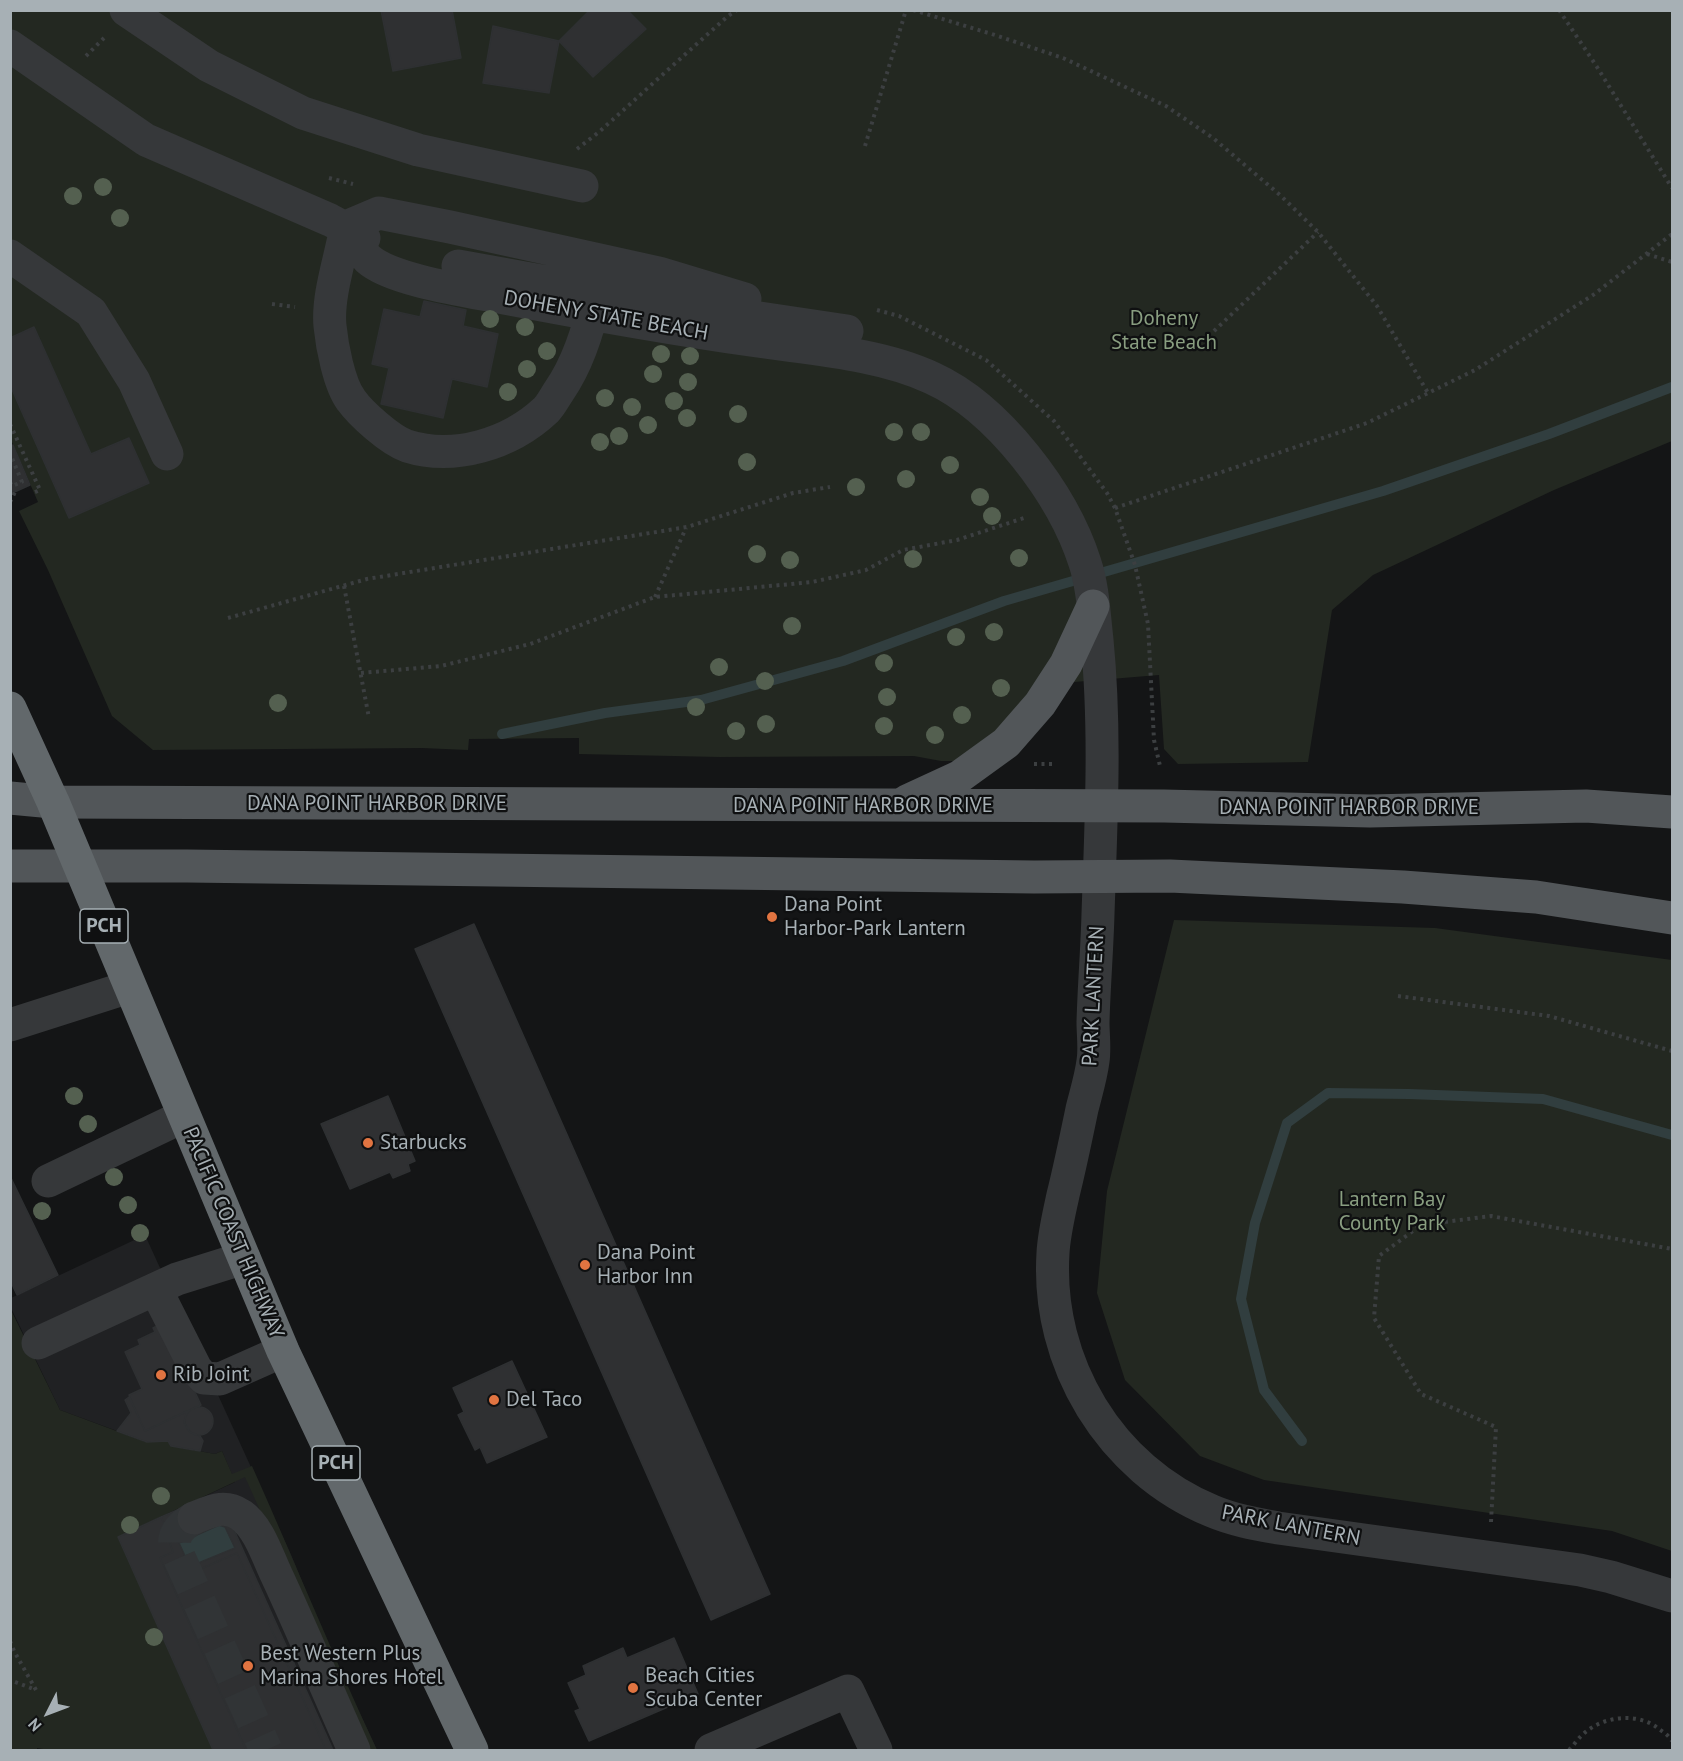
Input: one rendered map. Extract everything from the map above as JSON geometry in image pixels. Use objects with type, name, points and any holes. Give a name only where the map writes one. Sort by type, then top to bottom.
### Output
[{"type":"highway","name":"PACIFIC COAST HIGHWAY","points":[[10,708],[53,802],[283,1351],[472,1750]]},
{"type":"main road","points":[[894,806],[959,777],[1006,743],[1040,704],[1066,664],[1093,606]]},
{"type":"main road","name":"DANA POINT HARBOR DRIVE","points":[[10,798],[53,802],[1164,806],[1370,811],[1586,806],[1672,812]]},
{"type":"main road","points":[[10,866],[1170,876],[1403,887],[1536,897],[1672,918]]},
{"type":"street","points":[[126,10],[209,66],[303,113],[418,150],[582,186]]},
{"type":"street","points":[[10,46],[146,140],[346,227],[382,250],[595,303],[686,308],[847,331]]},
{"type":"street","name":"DOHENY STATE BEACH","points":[[346,227],[379,213],[659,273],[847,331],[888,361]]},
{"type":"street","points":[[346,227],[329,323],[335,359],[349,398],[369,421],[405,446],[450,452],[486,445],[519,430],[546,409],[577,362],[595,303]]},
{"type":"street","points":[[10,256],[91,312],[134,381],[167,454]]},
{"type":"street","name":"DOHENY STATE BEACH","points":[[595,303],[670,328],[888,361],[935,379],[968,400],[998,425],[1023,453],[1060,506],[1072,529],[1086,566],[1100,669],[1101,807]]},
{"type":"street","name":"PARK LANTERN","points":[[1101,807],[1094,1059],[1053,1249],[1053,1298],[1064,1349],[1073,1374],[1109,1434],[1146,1472],[1163,1485],[1211,1511],[1238,1520],[1278,1528],[1490,1556],[1611,1577],[1672,1596]]},
{"type":"street","points":[[10,1025],[129,987]]},
{"type":"street","points":[[48,1181],[184,1116]]},
{"type":"street","points":[[38,1343],[177,1279],[244,1258]]},
{"type":"street","points":[[156,1290],[196,1369],[204,1378],[220,1379],[283,1351]]},
{"type":"street","points":[[194,1518],[223,1508],[237,1513],[251,1525],[292,1610],[354,1750]]},
{"type":"street","points":[[711,1750],[848,1691],[876,1750]]},
{"type":"path","points":[[573,152],[599,132],[737,10]]},
{"type":"path","points":[[865,146],[906,10]]},
{"type":"path","points":[[913,10],[1063,58],[1166,106],[1213,138],[1280,195],[1318,232],[1377,306],[1428,393]]},
{"type":"path","points":[[1560,11],[1672,188]]},
{"type":"path","points":[[1214,331],[1318,232]]},
{"type":"path","points":[[1115,508],[1367,423],[1475,370],[1593,294],[1672,234]]},
{"type":"path","points":[[1646,254],[1672,262]]},
{"type":"path","points":[[272,304],[302,308]]},
{"type":"path","points":[[10,424],[40,490],[33,493]]},
{"type":"path","points":[[10,482],[12,486],[22,482],[12,458]]},
{"type":"path","points":[[228,618],[367,579],[687,527],[793,494],[830,487]]},
{"type":"path","points":[[10,502],[15,492]]},
{"type":"path","points":[[361,673],[441,666],[530,644],[655,597],[823,580],[866,570],[903,550],[957,540],[1060,506]]},
{"type":"path","points":[[655,597],[687,527]]},
{"type":"path","points":[[344,586],[369,718]]},
{"type":"path","points":[[1398,996],[1549,1016],[1672,1051]]},
{"type":"path","points":[[1490,1556],[1496,1427],[1421,1394],[1374,1318],[1379,1256],[1420,1225],[1491,1216],[1672,1249]]},
{"type":"path","points":[[10,1641],[36,1690],[10,1680]]},
{"type":"path","points":[[1569,1750],[1582,1735],[1602,1722],[1621,1717],[1646,1720],[1669,1735],[1672,1741]]},
{"type":"shaded area","points":[[145,1235],[377,1750],[213,1750],[118,1537],[235,1482],[222,1451],[215,1454],[171,1446],[168,1441],[147,1442],[60,1410],[11,1308],[11,1298]]},
{"type":"shaded area","points":[[219,1525],[225,1527],[235,1548],[196,1564],[191,1554],[185,1556],[179,1543]]},
{"type":"green space","name":"Doheny State Beach","points":[[10,11],[1672,11],[1672,441],[1554,490],[1373,575],[1332,610],[1308,762],[1178,764],[1164,749],[1159,675],[1038,685],[1012,721],[963,761],[941,761],[914,756],[720,757],[579,754],[579,738],[469,739],[468,750],[422,748],[153,750],[112,716],[48,570],[19,511],[38,502],[11,440]]},
{"type":"green space","name":"Lantern Bay County Park","points":[[1174,920],[1435,928],[1672,960],[1672,1551],[1612,1531],[1264,1480],[1200,1456],[1125,1380],[1097,1293],[1107,1191]]},
{"type":"green space","points":[[10,1308],[60,1410],[146,1442],[168,1441],[171,1446],[215,1454],[222,1451],[232,1474],[252,1466],[377,1750],[368,1750],[245,1477],[118,1537],[213,1750],[49,1750],[37,1748],[37,1750],[11,1750]]},
{"type":"building","points":[[381,10],[452,10],[461,58],[393,71]]},
{"type":"building","points":[[590,10],[627,10],[646,29],[593,77],[559,41]]},
{"type":"building","points":[[493,26],[559,41],[549,93],[483,83]]},
{"type":"building","points":[[424,301],[466,310],[463,326],[498,334],[487,387],[452,379],[443,418],[381,404],[389,368],[372,364],[384,309],[420,317]]},
{"type":"building","points":[[34,327],[91,454],[129,438],[149,483],[69,518],[10,385],[10,338]]},
{"type":"building","points":[[13,445],[30,485],[10,494],[10,446]]},
{"type":"building","points":[[474,924],[770,1594],[711,1620],[415,949]]},
{"type":"building","name":"Starbucks","points":[[388,1096],[415,1161],[408,1164],[410,1171],[393,1178],[390,1172],[350,1189],[321,1124]]},
{"type":"building","points":[[10,1176],[58,1275],[17,1295],[10,1280]]},
{"type":"building","name":"Rib Joint","points":[[163,1323],[201,1405],[145,1431],[129,1395],[142,1389],[125,1352],[140,1345],[138,1340],[155,1332],[153,1328]]},
{"type":"building","name":"Del Taco","points":[[512,1361],[547,1437],[487,1463],[480,1447],[475,1450],[458,1415],[464,1412],[453,1388]]},
{"type":"building","points":[[129,1397],[145,1431],[187,1411],[184,1422],[190,1432],[200,1436],[203,1441],[200,1451],[171,1446],[168,1441],[147,1442],[117,1431],[131,1413],[125,1400]]},
{"type":"building","points":[[199,1407],[209,1411],[213,1421],[209,1431],[199,1435],[189,1431],[185,1421],[189,1411]]},
{"type":"building","points":[[189,1505],[230,1521],[333,1750],[326,1750],[237,1553],[171,1582],[160,1558],[173,1552],[169,1541],[172,1540],[161,1517]],"holes":[[[219,1525],[225,1527],[235,1548],[196,1564],[191,1554],[185,1556],[179,1543]]]},
{"type":"building","points":[[161,1517],[172,1540],[169,1541],[173,1552],[160,1558],[246,1750],[213,1750],[118,1537]]},
{"type":"building","name":"Best Western Plus Marina Shores Hotel","points":[[237,1553],[326,1750],[246,1750],[171,1582]]},
{"type":"building","name":"Beach Cities Scuba Center","points":[[674,1638],[698,1694],[589,1741],[575,1711],[580,1709],[568,1683],[586,1675],[583,1666],[623,1648],[627,1658]]},
{"type":"waterway","points":[[502,734],[605,713],[701,700],[843,661],[1004,601],[1383,491],[1549,434],[1672,387]]},
{"type":"waterway","points":[[1302,1441],[1264,1390],[1241,1299],[1255,1223],[1287,1123],[1328,1093],[1409,1094],[1543,1099],[1672,1135]]},
{"type":"tunnel","points":[[194,1518],[179,1530],[175,1538],[175,1548],[266,1750]]},
{"type":"place","name":"Dana Point Harbor-Park Lantern","points":[[772,917]]},
{"type":"place","name":"Starbucks","points":[[368,1143]]},
{"type":"place","name":"Dana Point Harbor Inn","points":[[585,1265]]},
{"type":"place","name":"Rib Joint","points":[[161,1375]]},
{"type":"place","name":"Del Taco","points":[[494,1400]]},
{"type":"place","name":"Best Western Plus Marina Shores Hotel","points":[[248,1666]]},
{"type":"place","name":"Beach Cities Scuba Center","points":[[633,1688]]}]
